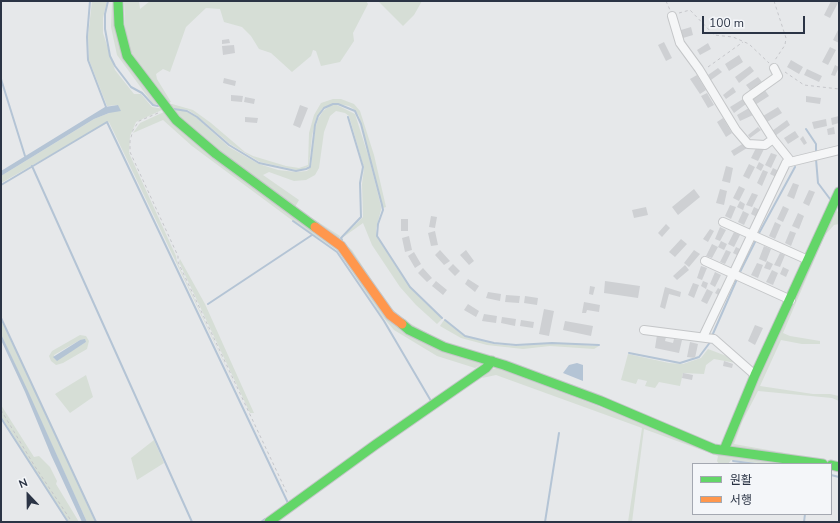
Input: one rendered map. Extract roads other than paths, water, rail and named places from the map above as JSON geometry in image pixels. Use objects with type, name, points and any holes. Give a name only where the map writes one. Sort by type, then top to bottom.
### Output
[{"type":"street","points":[[118,1],[118,25],[127,56],[133,66],[167,109],[204,145],[341,246],[390,315],[400,324],[444,347],[492,361],[601,401],[714,448],[816,463]]},
{"type":"street","points":[[672,16],[680,43],[736,130],[748,144],[765,145],[773,139]]},
{"type":"street","points":[[703,337],[751,234],[789,159],[773,139],[747,98],[778,76],[774,68]]},
{"type":"street","points":[[786,164],[839,150]]},
{"type":"street","points":[[724,450],[755,375],[791,300],[839,192]]},
{"type":"street","points":[[723,222],[808,260]]},
{"type":"street","points":[[705,261],[791,300]]},
{"type":"street","points":[[644,330],[714,339],[755,375]]},
{"type":"street","points":[[269,522],[375,445],[486,368],[492,361]]},
{"type":"water","points":[[118,105],[121,111],[109,113],[94,119],[1,176],[1,171],[105,107]]},
{"type":"water","points":[[1,334],[87,522],[82,522],[51,455],[25,392],[1,340]]},
{"type":"water","points":[[85,339],[86,342],[57,361],[53,357],[80,340]]},
{"type":"water","points":[[577,363],[583,365],[583,381],[563,373],[569,365]]},
{"type":"waterway","points":[[90,1],[87,37],[88,60],[106,107]]},
{"type":"waterway","points":[[108,1],[105,14],[105,29],[110,56],[115,66],[131,87],[142,93],[153,105],[158,106]]},
{"type":"waterway","points":[[1,79],[25,156]]},
{"type":"waterway","points":[[174,109],[187,111],[197,117],[229,145],[259,163],[296,171],[310,167],[315,125],[318,116],[324,108],[333,104],[338,104],[355,111],[361,124],[383,210],[378,224],[377,236],[410,287],[442,318]]},
{"type":"waterway","points":[[342,240],[341,238],[361,217],[360,183],[363,167],[348,117]]},
{"type":"waterway","points":[[1,185],[107,122],[288,503]]},
{"type":"waterway","points":[[806,129],[816,144],[816,152]]},
{"type":"waterway","points":[[816,159],[818,183],[830,199]]},
{"type":"waterway","points":[[32,166],[192,522]]},
{"type":"waterway","points":[[758,235],[795,167]]},
{"type":"waterway","points":[[293,221],[337,252],[384,321],[431,401]]},
{"type":"waterway","points":[[208,304],[312,235]]},
{"type":"waterway","points":[[739,274],[756,240]]},
{"type":"waterway","points":[[712,336],[737,279]]},
{"type":"waterway","points":[[1,318],[96,522]]},
{"type":"waterway","points":[[445,320],[465,336],[494,343],[516,345],[552,343],[599,345]]},
{"type":"waterway","points":[[629,353],[680,363],[699,357],[711,341]]},
{"type":"waterway","points":[[1,418],[68,522]]},
{"type":"waterway","points":[[545,522],[559,433]]},
{"type":"waterway","points":[[733,461],[748,463]]},
{"type":"waterway","points":[[832,475],[839,477]]},
{"type":"waterway","points":[[804,522],[805,515]]},
{"type":"waterway","points":[[261,522],[265,519]]}]
